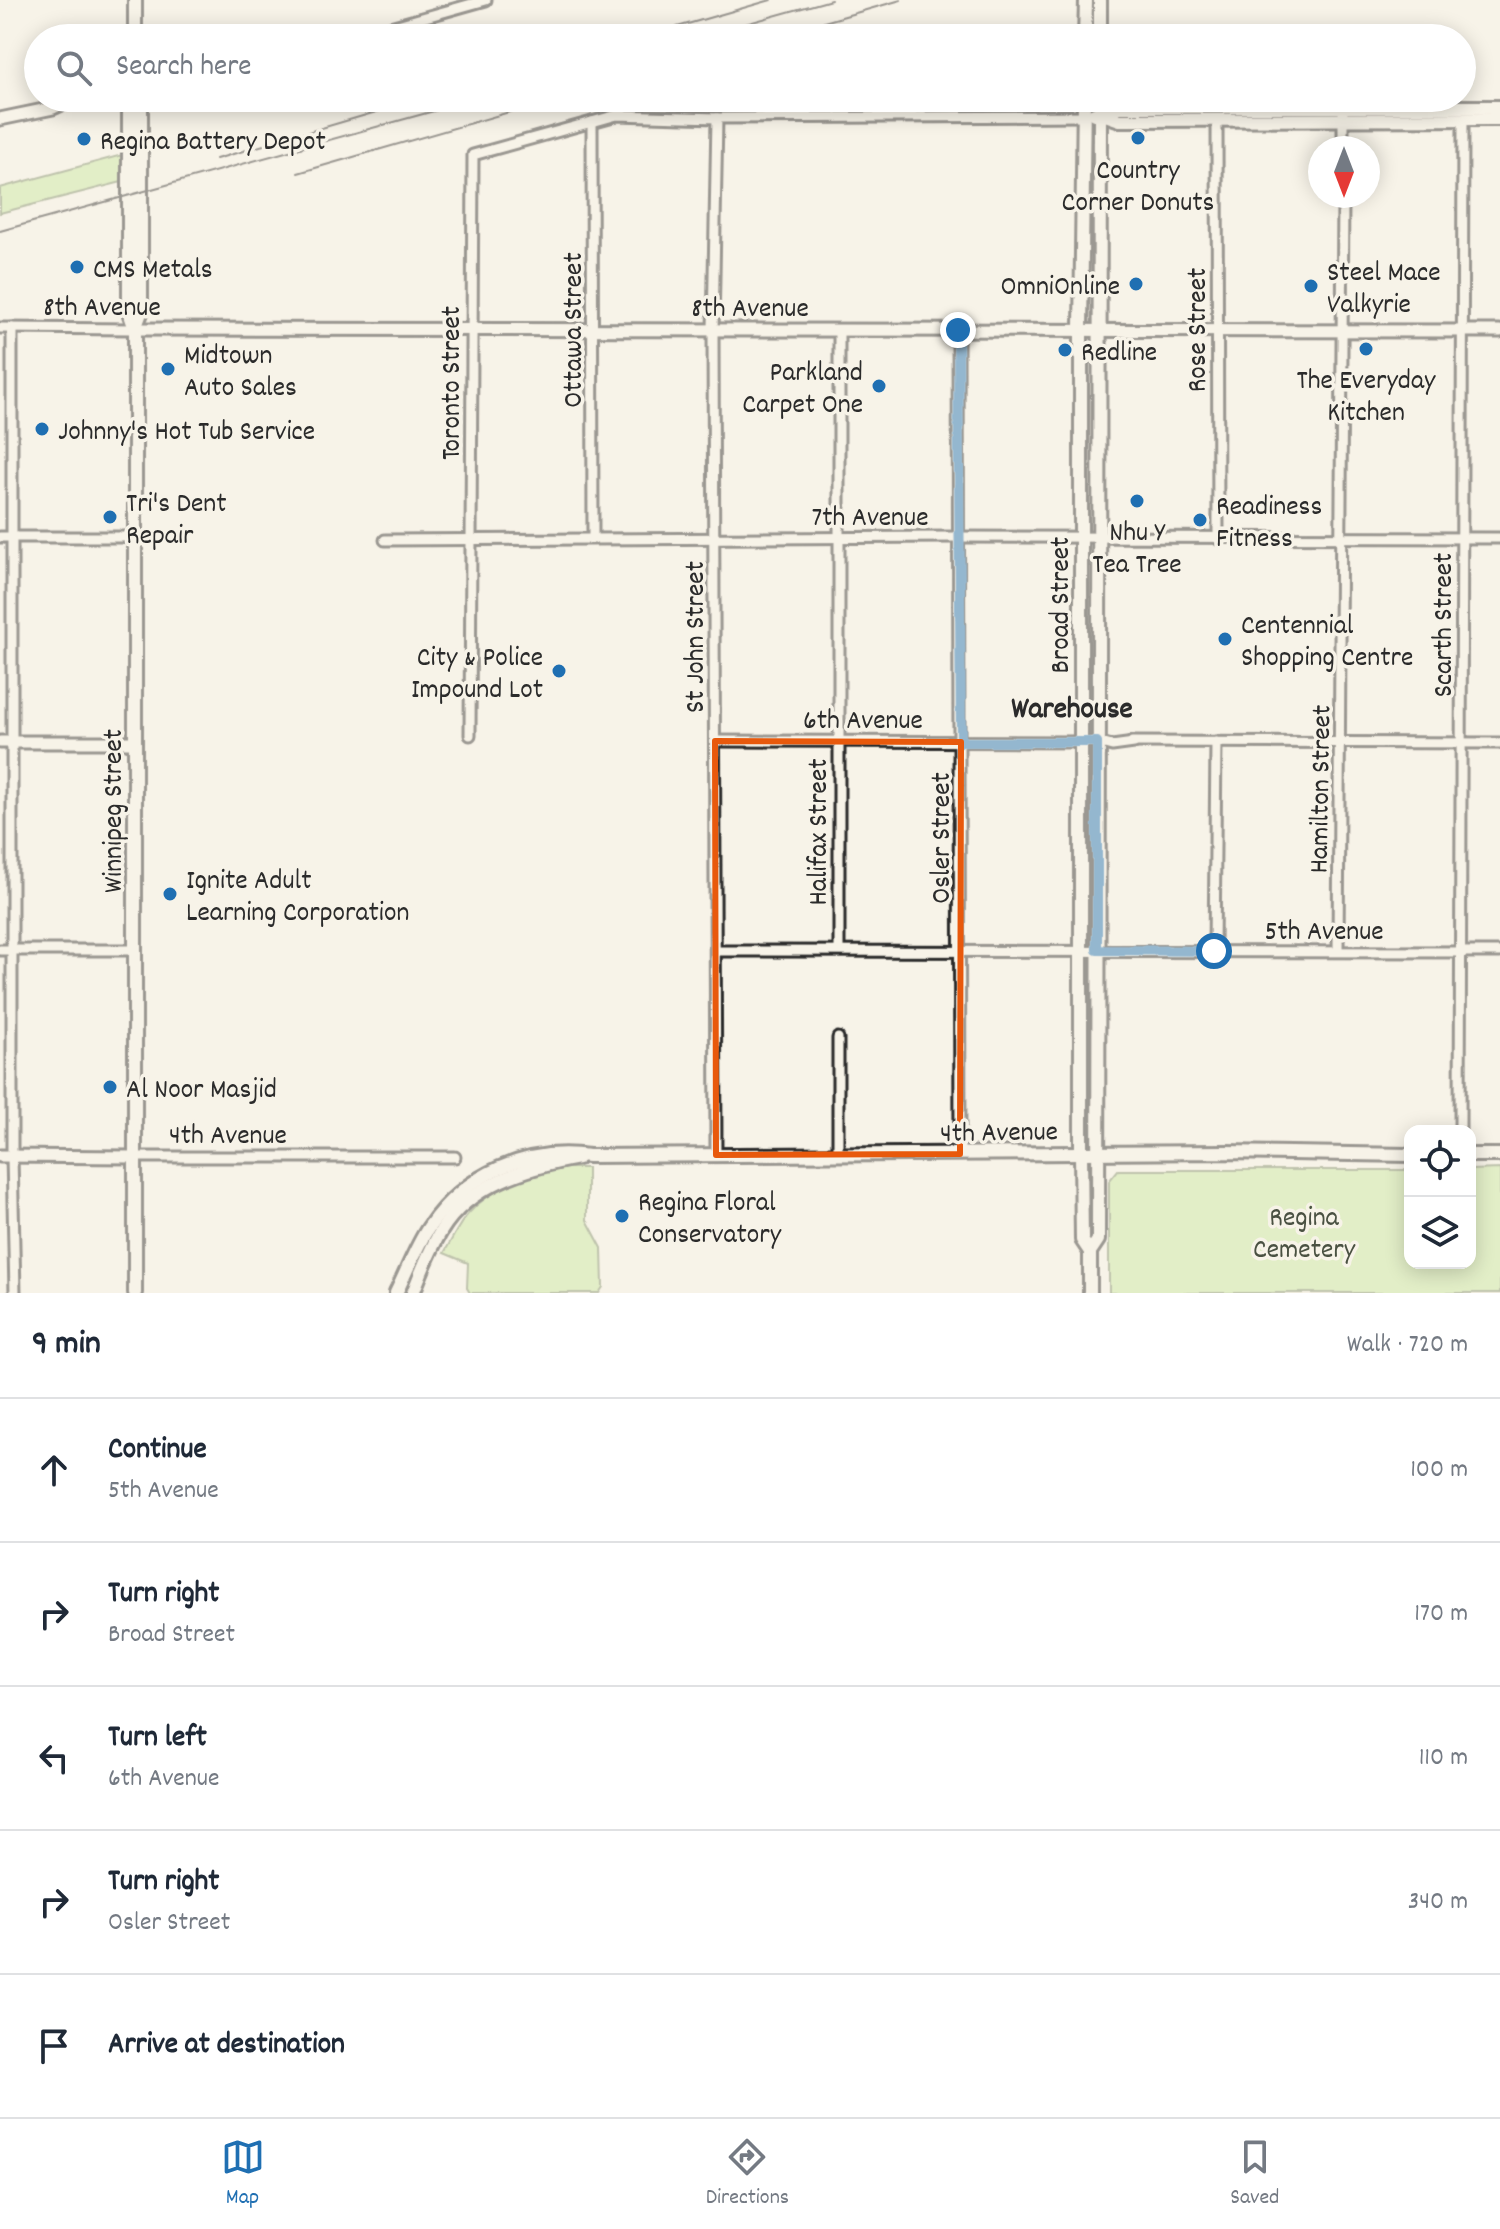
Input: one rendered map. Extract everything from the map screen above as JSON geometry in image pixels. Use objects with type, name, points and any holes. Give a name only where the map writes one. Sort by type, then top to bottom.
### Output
[{"type":"main road","points":[[135,0],[135,24]]},
{"type":"main road","points":[[1088,24],[1093,1]]},
{"type":"main road","points":[[1093,1],[1097,24]]},
{"type":"main road","points":[[1476,108],[1500,107]]},
{"type":"main road","name":"Winnipeg Street","points":[[129,112],[129,312],[135,329],[135,1293]]},
{"type":"main road","name":"Winnipeg Street","points":[[135,329],[141,313],[141,112]]},
{"type":"main road","name":"Broad Street","points":[[1083,112],[1081,1153],[1082,1240],[1090,1252],[1090,1293]]},
{"type":"main road","points":[[1083,116],[1103,112]]},
{"type":"main road","points":[[1306,112],[1500,119]]},
{"type":"main road","points":[[1100,113],[1120,120],[1217,120],[1369,112]]},
{"type":"main road","name":"Broad Street","points":[[1090,1252],[1098,1240],[1097,950],[1102,742],[1098,537],[1100,113]]},
{"type":"main road","points":[[396,1293],[428,1228],[471,1184],[495,1171],[539,1155],[562,1152],[589,1156]]},
{"type":"main road","name":"4th Avenue","points":[[589,1156],[1404,1155]]},
{"type":"main road","points":[[1476,1155],[1500,1155]]},
{"type":"main road","points":[[413,1293],[442,1228],[475,1196],[502,1179],[530,1168],[589,1156]]},
{"type":"street","points":[[397,24],[469,2],[486,0]]},
{"type":"street","points":[[0,119],[34,112]]},
{"type":"street","points":[[1343,113],[1343,136]]},
{"type":"street","points":[[592,122],[617,115],[717,118],[1083,116]]},
{"type":"street","name":"St John Street","points":[[716,1155],[713,330],[717,118]]},
{"type":"street","name":"Rose Street","points":[[1217,120],[1218,539]]},
{"type":"street","name":"Scarth Street","points":[[1460,1125],[1463,120]]},
{"type":"street","name":"Toronto Street","points":[[470,735],[473,155],[592,122]]},
{"type":"street","name":"Ottawa Street","points":[[592,122],[593,538]]},
{"type":"street","name":"Hamilton Street","points":[[1338,951],[1343,208]]},
{"type":"street","name":"8th Avenue","points":[[0,328],[1500,331]]},
{"type":"street","points":[[12,328],[13,537],[6,742],[13,950],[6,1156],[15,1293]]},
{"type":"street","name":"Halifax Street","points":[[839,330],[839,950]]},
{"type":"street","name":"Osler Street","points":[[958,330],[960,1154]]},
{"type":"street","points":[[0,537],[135,537]]},
{"type":"street","name":"7th Avenue","points":[[385,540],[714,537],[1500,538]]},
{"type":"street","name":"6th Avenue","points":[[715,741],[1102,742],[1112,746],[1216,742],[1500,743]]},
{"type":"street","points":[[6,742],[135,742]]},
{"type":"street","points":[[1214,951],[1216,742]]},
{"type":"street","points":[[0,950],[135,950]]},
{"type":"street","name":"5th Avenue","points":[[716,951],[1500,952]]},
{"type":"street","points":[[838,1038],[838,1155]]},
{"type":"street","name":"4th Avenue","points":[[6,1156],[455,1157]]},
{"type":"highlighted area","points":[[715,741],[961,742],[960,1154],[716,1155]]},
{"type":"green space","points":[[122,155],[122,182],[0,213],[0,188]]},
{"type":"green space","points":[[559,1168],[587,1168],[587,1220],[602,1248],[603,1287],[599,1293],[470,1293],[467,1288],[468,1263],[444,1253],[464,1218],[498,1190]]},
{"type":"green space","name":"Regina Cemetery","points":[[1500,1169],[1500,1293],[1109,1293],[1109,1181],[1118,1170],[1404,1170],[1404,1269],[1476,1269],[1476,1170]]},
{"type":"railway","points":[[688,24],[771,0]]},
{"type":"railway","points":[[745,24],[831,0]]},
{"type":"railway","points":[[817,24],[901,0]]},
{"type":"railway","points":[[216,159],[376,112]]},
{"type":"railway","points":[[0,231],[430,112]]},
{"type":"railway","points":[[298,173],[509,112]]},
{"type":"place","name":"Country Corner Donuts","points":[[1138,138]]},
{"type":"place","name":"Regina Battery Depot","points":[[84,139]]},
{"type":"place","name":"CMS Metals","points":[[77,267]]},
{"type":"place","name":"OmniOnline","points":[[1136,284]]},
{"type":"place","name":"Steel Mace Valkyrie","points":[[1311,286]]},
{"type":"place","name":"The Everyday Kitchen","points":[[1366,349]]},
{"type":"place","name":"Redline","points":[[1065,350]]},
{"type":"place","name":"Midtown Auto Sales","points":[[168,369]]},
{"type":"place","name":"Parkland Carpet One","points":[[879,386]]},
{"type":"place","name":"Johnny's Hot Tub Service","points":[[42,429]]},
{"type":"place","name":"Nhu Y Tea Tree","points":[[1137,501]]},
{"type":"place","name":"Tri's Dent Repair","points":[[110,517]]},
{"type":"place","name":"Readiness Fitness","points":[[1200,520]]},
{"type":"place","name":"Centennial Shopping Centre","points":[[1225,639]]},
{"type":"place","name":"City & Police Impound Lot","points":[[559,671]]},
{"type":"place","name":"Ignite Adult Learning Corporation","points":[[170,894]]},
{"type":"place","name":"Al Noor Masjid","points":[[110,1087]]},
{"type":"place","name":"Regina Floral Conservatory","points":[[622,1216]]},
{"type":"district","name":"Warehouse","points":[[1072,707]]},
{"type":"route","points":[[958,330],[961,742],[1097,742],[1097,950],[1214,951]]}]
